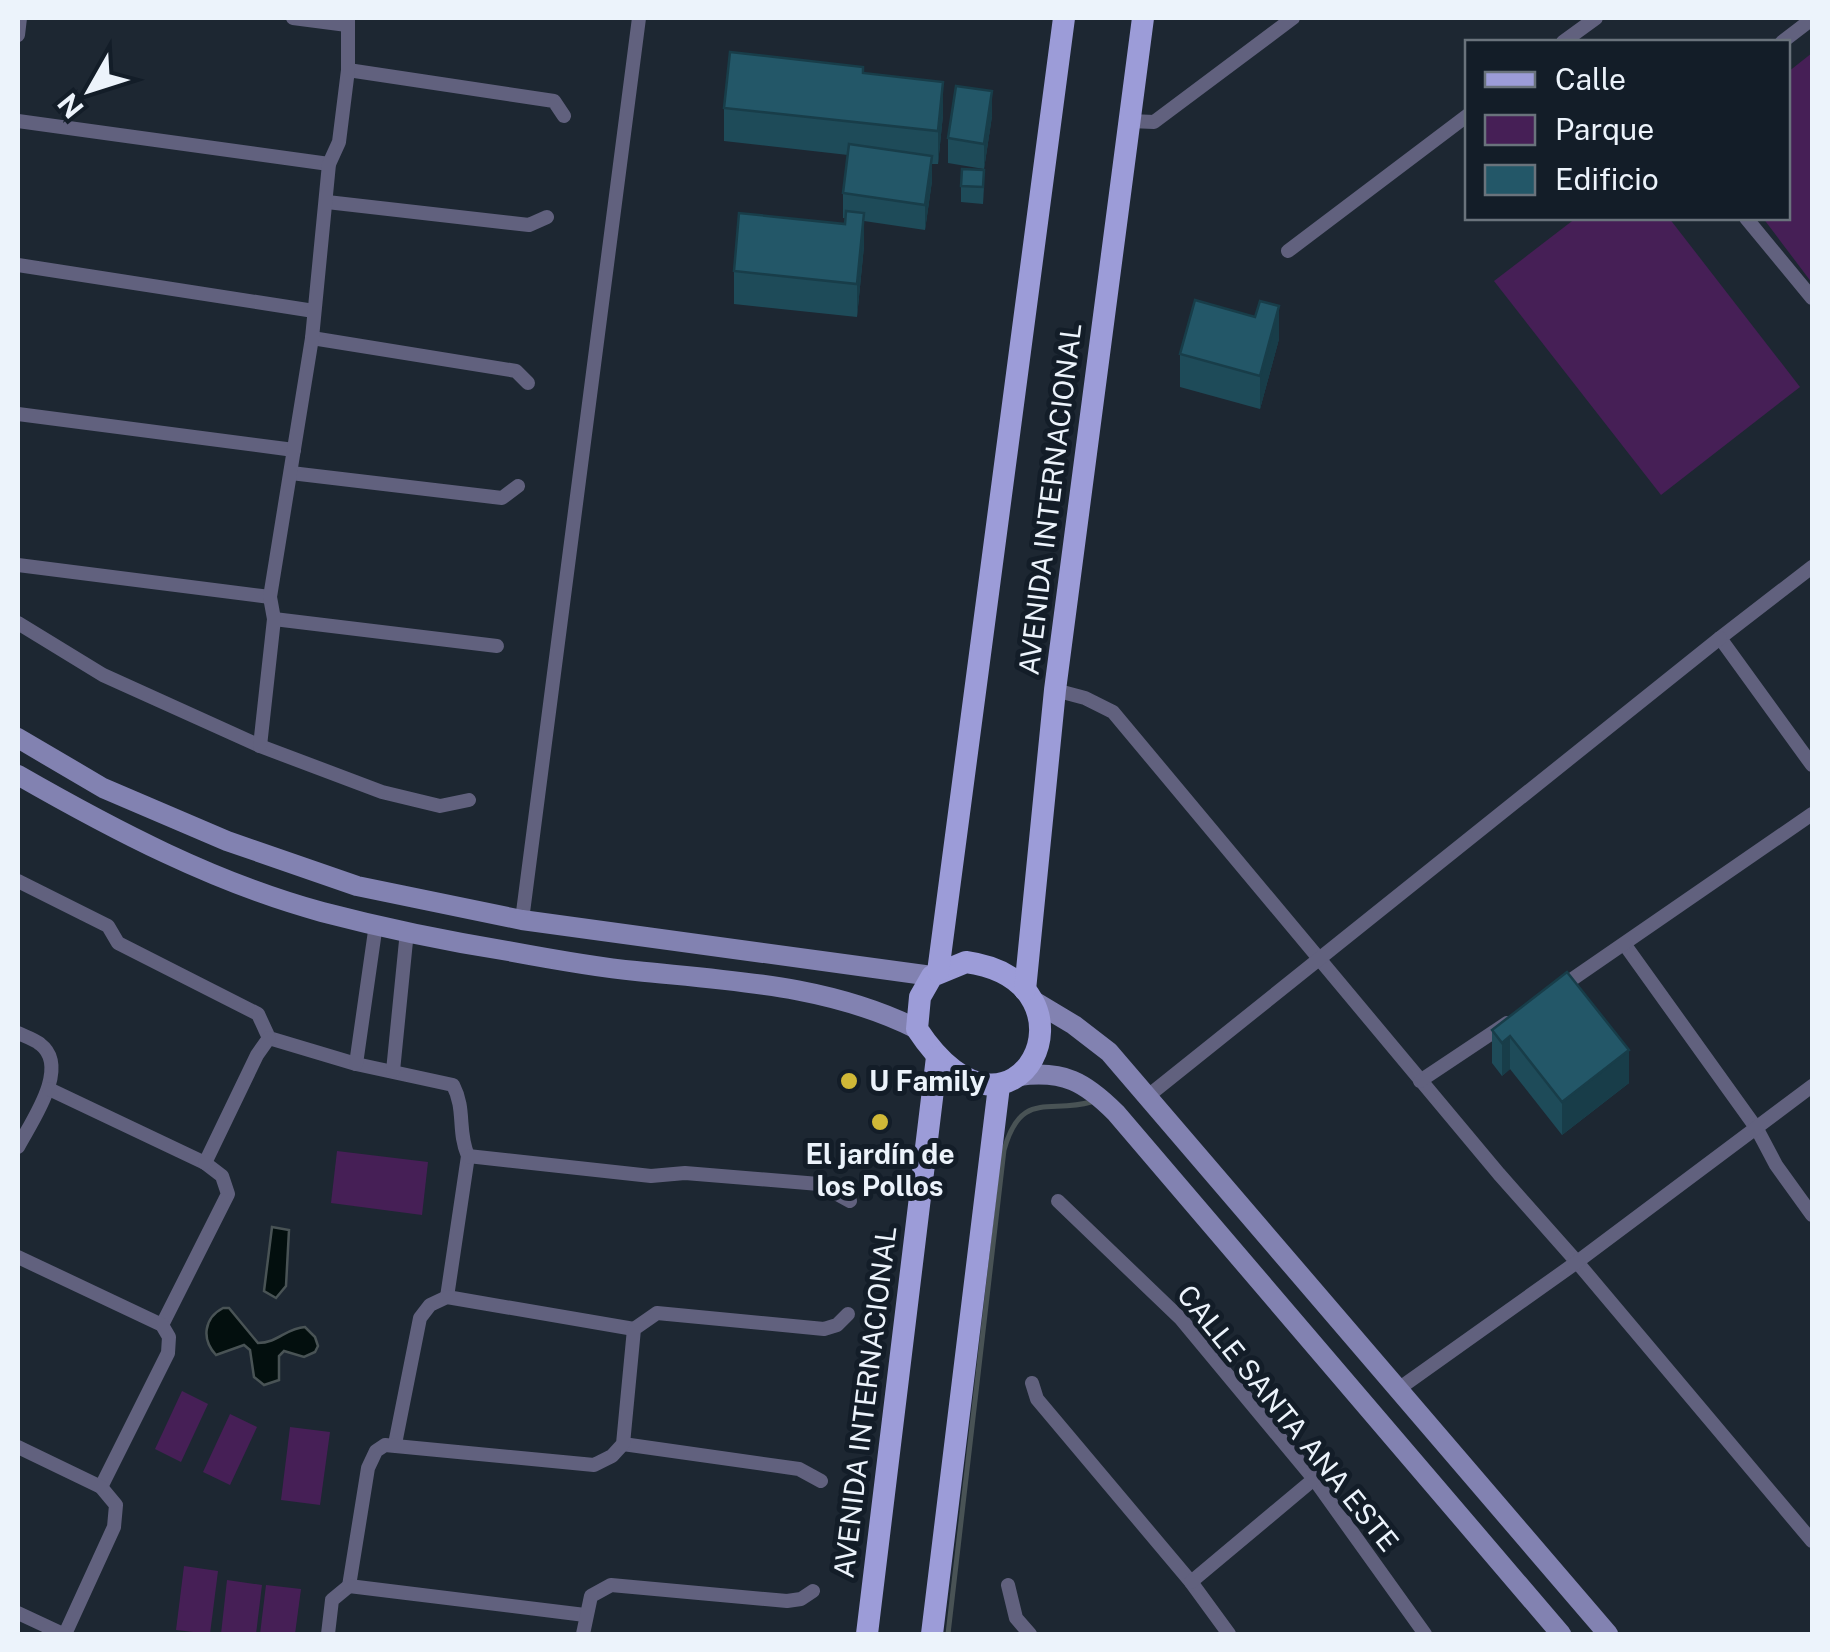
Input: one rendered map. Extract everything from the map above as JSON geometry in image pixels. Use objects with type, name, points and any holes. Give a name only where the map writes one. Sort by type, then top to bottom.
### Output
[{"type":"main road","name":"AVENIDA INTERNACIONAL","points":[[935,974],[1064,18]]},
{"type":"main road","name":"AVENIDA INTERNACIONAL","points":[[1029,995],[1055,690],[1143,18]]},
{"type":"main road","points":[[966,962],[1002,970],[1029,995],[1042,1028],[1038,1048],[1033,1062],[1009,1081],[979,1084],[961,1078],[937,1057],[918,1029],[920,997],[935,974],[966,962]]},
{"type":"main road","name":"AVENIDA INTERNACIONAL","points":[[867,1634],[937,1057]]},
{"type":"main road","points":[[932,1634],[1009,1081]]},
{"type":"street","points":[[18,35],[20,18]]},
{"type":"street","points":[[260,746],[274,619],[270,596],[312,338],[329,164],[338,142],[348,70],[347,21],[293,18]]},
{"type":"street","points":[[522,920],[640,18]]},
{"type":"street","points":[[1130,121],[1154,122],[1293,18]]},
{"type":"street","points":[[1566,40],[1596,18]]},
{"type":"street","points":[[1785,40],[1812,20]]},
{"type":"street","points":[[348,70],[554,102],[564,116]]},
{"type":"street","points":[[1288,251],[1465,117]]},
{"type":"street","points":[[18,121],[329,164]]},
{"type":"street","points":[[326,202],[529,225],[547,217]]},
{"type":"street","points":[[1748,220],[1812,298]]},
{"type":"street","points":[[18,265],[314,311]]},
{"type":"street","points":[[312,338],[516,371],[528,383]]},
{"type":"street","points":[[18,414],[294,450]]},
{"type":"street","points":[[290,472],[502,498],[518,486]]},
{"type":"street","points":[[18,566],[270,596]]},
{"type":"street","points":[[1148,1096],[1812,567]]},
{"type":"street","points":[[274,619],[497,646]]},
{"type":"street","points":[[18,624],[103,675],[260,746],[382,792],[440,806],[469,800]]},
{"type":"street","points":[[1720,638],[1812,765]]},
{"type":"street","points":[[1055,690],[1086,698],[1114,712],[1420,1081],[1812,1541]]},
{"type":"street","points":[[18,738],[103,788],[226,841],[334,878],[422,901],[522,920],[935,974]]},
{"type":"street","points":[[18,775],[100,822],[224,878],[320,911],[407,931],[631,971],[818,992],[918,1029]]},
{"type":"street","points":[[1546,997],[1812,814]]},
{"type":"street","points":[[277,896],[276,882],[286,873],[311,881],[334,878]]},
{"type":"street","points":[[18,881],[108,926],[118,943],[258,1014],[269,1038],[356,1064],[453,1085],[462,1101],[461,1140],[468,1156],[446,1298]]},
{"type":"street","points":[[356,1064],[376,924]]},
{"type":"street","points":[[392,1072],[407,931]]},
{"type":"street","points":[[1626,944],[1812,1214]]},
{"type":"street","points":[[727,980],[730,948]]},
{"type":"street","points":[[1029,995],[1109,1052],[1608,1634]]},
{"type":"street","points":[[1420,1081],[1515,1018]]},
{"type":"street","points":[[18,1033],[43,1046],[52,1065],[48,1089],[18,1147]]},
{"type":"street","points":[[206,1163],[257,1055],[269,1038]]},
{"type":"street","points":[[1009,1081],[1040,1073],[1063,1076],[1092,1089],[1556,1628],[1580,1601]]},
{"type":"street","points":[[1397,1390],[1577,1262],[1812,1086]]},
{"type":"street","points":[[48,1089],[206,1163],[222,1176],[228,1194],[162,1324]]},
{"type":"street","points":[[468,1156],[650,1176],[685,1174],[819,1184],[850,1201]]},
{"type":"street","name":"CALLE SANTA ANA ESTE","points":[[1058,1201],[1181,1319],[1314,1479],[1425,1634]]},
{"type":"street","points":[[18,1257],[162,1324],[169,1338],[168,1352],[101,1486]]},
{"type":"street","points":[[394,1444],[420,1318],[430,1305],[446,1298],[634,1329],[656,1312],[824,1330],[848,1314]]},
{"type":"street","points":[[328,1634],[332,1600],[349,1586],[368,1468],[376,1451],[394,1444],[594,1465],[612,1456],[623,1444],[634,1329]]},
{"type":"street","points":[[1032,1383],[1048,1413],[1230,1634]]},
{"type":"street","points":[[623,1444],[799,1469],[821,1481]]},
{"type":"street","points":[[18,1447],[101,1486],[116,1505],[114,1527],[64,1634],[18,1613]]},
{"type":"street","points":[[1191,1582],[1314,1479]]},
{"type":"street","points":[[583,1634],[591,1596],[611,1585],[787,1601],[813,1591]]},
{"type":"street","points":[[1008,1585],[1016,1618],[1030,1634]]},
{"type":"street","points":[[349,1586],[585,1615]]},
{"type":"green space","points":[[1812,53],[1812,283],[1765,220],[1790,220],[1790,70]]},
{"type":"green space","points":[[1573,220],[1671,220],[1800,387],[1661,495],[1494,281]]},
{"type":"green space","points":[[337,1151],[428,1162],[422,1215],[331,1203]]},
{"type":"green space","points":[[182,1391],[208,1404],[181,1462],[155,1449]]},
{"type":"green space","points":[[230,1414],[257,1427],[230,1485],[203,1472]]},
{"type":"green space","points":[[290,1427],[330,1432],[320,1505],[281,1500]]},
{"type":"green space","points":[[184,1566],[218,1571],[210,1634],[176,1630]]},
{"type":"green space","points":[[227,1580],[262,1585],[256,1634],[221,1634]]},
{"type":"green space","points":[[266,1585],[301,1589],[295,1634],[260,1634]]},
{"type":"shaded area","points":[[272,1227],[289,1230],[286,1286],[276,1298],[264,1291]]},
{"type":"shaded area","points":[[223,1308],[229,1308],[258,1343],[305,1327],[318,1346],[304,1357],[284,1351],[279,1356],[279,1380],[264,1385],[254,1377],[250,1350],[244,1345],[216,1355],[211,1349],[208,1323]]},
{"type":"building","points":[[730,52],[863,67],[863,73],[943,82],[938,131],[724,108]]},
{"type":"building","points":[[956,86],[992,91],[984,144],[948,138]]},
{"type":"building","points":[[849,144],[932,156],[925,205],[843,193]]},
{"type":"building","points":[[962,169],[984,170],[983,187],[961,186]]},
{"type":"building","points":[[846,211],[864,213],[857,284],[734,271],[739,213],[845,224]]},
{"type":"building","points":[[1195,300],[1255,317],[1260,301],[1279,306],[1260,376],[1180,354]]},
{"type":"building","points":[[1567,972],[1629,1050],[1562,1102],[1510,1036],[1502,1043],[1492,1030]]},
{"type":"waterway","points":[[948,1634],[1004,1150],[1011,1131],[1028,1112],[1091,1102]]},
{"type":"place","name":"U Family","points":[[849,1081]]},
{"type":"place","name":"El jardín de los Pollos","points":[[880,1122]]}]
